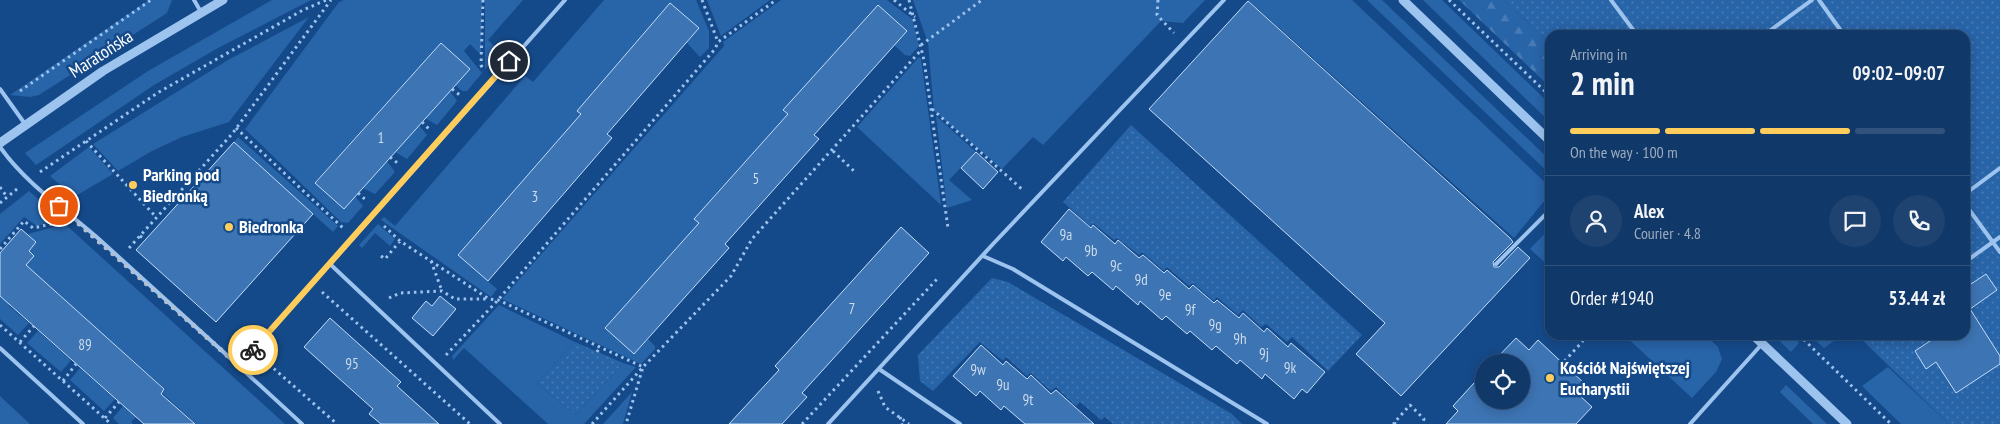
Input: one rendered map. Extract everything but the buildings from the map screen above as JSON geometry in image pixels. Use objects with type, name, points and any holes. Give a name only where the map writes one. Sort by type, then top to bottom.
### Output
[{"type":"street","name":"Maratońska","points":[[0,143],[103,71],[223,0]]},
{"type":"street","points":[[1403,0],[1545,136]]},
{"type":"street","points":[[1758,340],[1847,424]]},
{"type":"lane","points":[[194,0],[201,12]]},
{"type":"lane","points":[[239,366],[565,0]]},
{"type":"lane","points":[[828,424],[1224,0]]},
{"type":"lane","points":[[1611,0],[1633,30]]},
{"type":"lane","points":[[1771,30],[1812,0]]},
{"type":"lane","points":[[1819,0],[1840,30]]},
{"type":"lane","points":[[0,89],[25,124]]},
{"type":"lane","points":[[0,147],[12,163],[29,180],[120,258],[302,424]]},
{"type":"lane","points":[[1970,190],[2000,168]]},
{"type":"lane","points":[[1970,211],[2000,252]]},
{"type":"lane","points":[[1496,264],[1545,215]]},
{"type":"lane","points":[[1970,258],[2000,237]]},
{"type":"lane","points":[[983,256],[1013,269],[1267,424]]},
{"type":"lane","points":[[330,264],[500,424]]},
{"type":"lane","points":[[1690,424],[1762,344]]},
{"type":"lane","points":[[0,348],[83,424]]},
{"type":"lane","points":[[879,369],[909,392],[960,424]]},
{"type":"path","points":[[13,108],[16,93],[151,0]]},
{"type":"path","points":[[0,203],[29,180],[159,92],[304,10],[326,0]]},
{"type":"path","points":[[120,258],[236,128],[331,0]]},
{"type":"path","points":[[483,0],[481,65],[486,74]]},
{"type":"path","points":[[702,0],[718,42]]},
{"type":"path","points":[[437,364],[498,300],[715,49],[718,42],[776,0]]},
{"type":"path","points":[[894,0],[915,18]]},
{"type":"path","points":[[909,0],[922,49],[948,228]]},
{"type":"path","points":[[921,44],[982,0]]},
{"type":"path","points":[[1158,0],[1157,15],[1184,44]]},
{"type":"path","points":[[1449,0],[1545,91]]},
{"type":"path","points":[[592,424],[643,367],[731,276],[752,239],[833,151],[922,49]]},
{"type":"path","points":[[452,89],[464,98]]},
{"type":"path","points":[[931,108],[1035,201]]},
{"type":"path","points":[[422,122],[433,133]]},
{"type":"path","points":[[236,128],[353,237]]},
{"type":"path","points":[[86,141],[156,217]]},
{"type":"path","points":[[833,151],[856,173]]},
{"type":"path","points":[[390,157],[403,167]]},
{"type":"path","points":[[0,187],[7,197]]},
{"type":"path","points":[[358,193],[370,203]]},
{"type":"path","points":[[372,216],[400,241],[489,299]]},
{"type":"path","points":[[0,248],[24,221],[33,228],[74,218]]},
{"type":"path","points":[[140,236],[145,239]]},
{"type":"path","points":[[380,256],[385,259],[400,241]]},
{"type":"path","points":[[432,261],[442,291]]},
{"type":"path","points":[[802,424],[943,273]]},
{"type":"path","points":[[312,284],[470,424]]},
{"type":"path","points":[[373,305],[400,293],[442,291],[455,299],[498,300],[643,367]]},
{"type":"path","points":[[0,325],[111,424]]},
{"type":"path","points":[[20,342],[34,326]]},
{"type":"path","points":[[1804,340],[1892,424]]},
{"type":"path","points":[[1560,366],[1583,341]]},
{"type":"path","points":[[597,352],[600,347]]},
{"type":"path","points":[[253,350],[337,424]]},
{"type":"path","points":[[866,355],[872,376],[885,407],[909,424]]},
{"type":"path","points":[[63,381],[76,364]]},
{"type":"path","points":[[626,424],[643,367]]},
{"type":"path","points":[[105,418],[119,402]]},
{"type":"path","points":[[1396,424],[1394,422],[1410,405],[1424,419],[1422,424]]},
{"type":"path","points":[[900,416],[902,424]]},
{"type":"green space","points":[[149,0],[172,0],[167,13],[39,95],[30,97],[10,95]]},
{"type":"green space","points":[[272,0],[311,0],[218,48],[154,85],[36,165],[25,153],[148,71]]},
{"type":"green space","points":[[344,0],[482,0],[481,55],[470,44],[464,51],[482,73],[467,91],[462,91],[455,85],[469,69],[441,43],[315,182],[344,209],[355,196],[363,206],[348,223],[341,222],[245,129],[339,2]]},
{"type":"green space","points":[[485,0],[523,0],[488,40],[501,53],[485,69]]},
{"type":"green space","points":[[604,0],[696,0],[709,31],[709,48],[700,57],[687,43],[699,28],[670,3],[577,111],[581,114],[458,255],[497,289],[491,297],[381,220],[384,217],[395,226],[525,76],[533,82]]},
{"type":"green space","points":[[707,0],[770,0],[721,36]]},
{"type":"green space","points":[[781,0],[887,0],[912,19],[919,46],[910,56],[905,55],[894,45],[907,31],[878,5],[784,110],[788,114],[694,219],[699,223],[605,328],[634,354],[648,339],[655,346],[655,349],[641,364],[502,299],[724,46],[723,42]]},
{"type":"green space","points":[[913,0],[1205,0],[1183,23],[1161,21],[1043,145],[1033,137],[1002,169],[934,111],[928,43]]},
{"type":"green space","points":[[1248,0],[1352,0],[1545,182],[1545,200],[1514,238]]},
{"type":"green space","points":[[1367,0],[1382,0],[1545,155],[1545,169]]},
{"type":"green space","points":[[1423,0],[1442,0],[1545,99],[1545,117]]},
{"type":"green space","points":[[1459,0],[1504,0],[1545,39],[1545,82]]},
{"type":"green space","points":[[1504,0],[2000,0],[2000,424],[1949,424],[1862,340],[1970,340],[1970,30],[1545,30],[1545,39]]},
{"type":"green space","points":[[309,17],[229,122],[182,137],[152,151],[118,171],[93,144],[228,60]]},
{"type":"green space","points":[[919,57],[921,59],[941,205],[857,127]]},
{"type":"green space","points":[[450,91],[457,101],[437,125],[425,118]]},
{"type":"green space","points":[[936,116],[976,152],[949,180],[972,200],[947,208]]},
{"type":"green space","points":[[419,125],[427,135],[407,159],[395,152]]},
{"type":"green space","points":[[1131,125],[1362,335],[1328,371],[1292,337],[1287,342],[1266,324],[1261,327],[1243,310],[1238,315],[1217,297],[1214,301],[1193,283],[1189,286],[1167,267],[1164,271],[1142,252],[1139,255],[1117,238],[1114,240],[1093,223],[1090,226],[1063,202]]},
{"type":"green space","points":[[238,137],[338,226],[333,232],[234,142]]},
{"type":"green space","points":[[89,147],[113,174],[74,197],[50,176]]},
{"type":"green space","points":[[387,161],[395,172],[375,194],[363,188]]},
{"type":"green space","points":[[29,191],[60,218],[37,226],[24,217],[0,244],[0,214]]},
{"type":"green space","points":[[65,224],[285,424],[196,424],[162,393],[165,389],[37,275],[9,306],[29,323],[18,335],[0,319],[0,294],[34,256],[29,251],[36,242],[28,234]]},
{"type":"green space","points":[[378,224],[395,239],[390,246],[375,233],[362,248],[359,245]]},
{"type":"green space","points":[[1545,233],[1545,262],[1530,249]]},
{"type":"green space","points":[[992,278],[1008,282],[1232,414],[1242,424],[1113,424],[1105,417],[1101,420],[1080,402],[1076,406],[1056,387],[1051,391],[1031,373],[1027,376],[1006,357],[1003,361],[980,342],[933,391],[920,381],[918,355]]},
{"type":"green space","points":[[499,305],[575,342],[537,383],[576,415],[623,363],[636,367],[584,424],[548,424],[464,348],[453,360],[452,356]]},
{"type":"green space","points":[[38,331],[71,360],[61,372],[27,343]]},
{"type":"green space","points":[[1629,340],[1710,340],[1718,347],[1722,359],[1716,372],[1692,398]]},
{"type":"green space","points":[[1778,340],[1796,340],[1799,343],[1791,352]]},
{"type":"green space","points":[[1815,340],[1835,340],[1824,348]]},
{"type":"green space","points":[[575,342],[623,363],[576,415],[537,383]]},
{"type":"green space","points":[[1888,367],[1949,424],[1901,424],[1862,386]]},
{"type":"green space","points":[[80,368],[115,399],[104,411],[70,380]]},
{"type":"green space","points":[[1786,385],[1827,424],[1813,424],[1780,392]]},
{"type":"green space","points":[[632,392],[623,424],[603,424]]},
{"type":"green space","points":[[0,396],[30,424],[0,424]]},
{"type":"green space","points":[[123,406],[136,417],[131,422],[133,424],[119,424],[113,418]]},
{"type":"way so far","points":[[59,206],[107,246],[239,366],[253,350]]},
{"type":"place","name":"Parking pod Biedronką","points":[[133,185]]},
{"type":"place","name":"Biedronka","points":[[229,227]]},
{"type":"place","name":"Kościół Najświętszej Eucharystii","points":[[1550,378]]},
{"type":"route","points":[[253,350],[509,61]]}]
